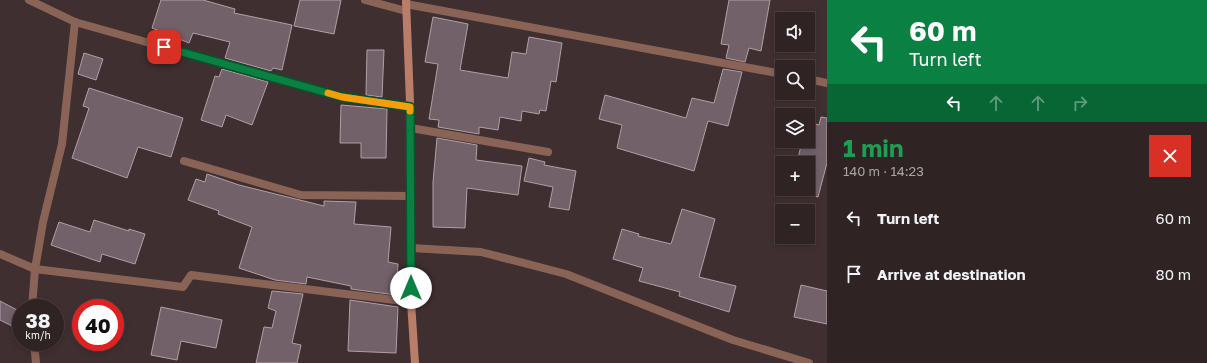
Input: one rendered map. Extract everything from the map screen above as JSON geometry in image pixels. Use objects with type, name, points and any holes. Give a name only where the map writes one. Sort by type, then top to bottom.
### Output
[{"type":"street","points":[[28,0],[75,22],[342,97],[410,107]]},
{"type":"street","points":[[364,0],[406,5],[775,73]]},
{"type":"street","points":[[406,5],[411,128],[411,302],[414,363]]},
{"type":"street","points":[[33,299],[35,269],[43,222],[62,144],[75,22]]},
{"type":"street","points":[[815,80],[827,83]]},
{"type":"street","points":[[411,128],[548,152]]},
{"type":"street","points":[[184,161],[301,194],[411,196]]},
{"type":"street","points":[[411,248],[481,252],[566,274],[733,340],[809,363]]},
{"type":"street","points":[[0,254],[35,269],[183,287],[191,275],[411,302]]},
{"type":"street","points":[[35,351],[36,363]]},
{"type":"building","points":[[161,0],[203,0],[235,9],[234,13],[292,25],[282,70],[273,68],[271,71],[225,58],[230,42],[193,33],[189,43],[152,28]]},
{"type":"building","points":[[300,0],[341,0],[334,34],[294,26]]},
{"type":"building","points":[[729,0],[770,0],[761,51],[749,48],[745,62],[726,58],[729,45],[721,44]]},
{"type":"building","points":[[433,17],[468,24],[460,70],[508,78],[512,52],[526,54],[529,37],[562,43],[556,82],[551,81],[546,111],[540,110],[539,114],[522,111],[521,121],[500,117],[498,130],[479,127],[479,134],[438,127],[439,120],[429,119],[438,64],[425,62]]},
{"type":"building","points":[[367,50],[384,50],[382,97],[366,95]]},
{"type":"building","points":[[84,53],[103,59],[96,80],[78,74]]},
{"type":"building","points":[[222,69],[268,82],[252,125],[226,115],[222,127],[201,120],[215,76],[219,77]]},
{"type":"building","points":[[723,69],[742,72],[728,126],[708,121],[694,171],[617,148],[622,125],[599,119],[605,95],[686,118],[692,98],[714,103]]},
{"type":"building","points":[[89,88],[183,118],[171,157],[138,147],[127,178],[72,158],[89,108],[83,106]]},
{"type":"building","points":[[341,105],[387,109],[386,158],[361,158],[361,143],[340,143]]},
{"type":"building","points":[[821,117],[827,118],[827,163],[818,197],[815,196],[815,156],[799,156],[800,148],[815,148],[815,124],[819,125]]},
{"type":"building","points":[[437,138],[477,145],[476,160],[522,166],[518,195],[467,188],[465,228],[433,227],[433,182]]},
{"type":"building","points":[[529,158],[545,162],[544,165],[576,171],[569,210],[549,207],[553,187],[524,181]]},
{"type":"building","points":[[207,174],[239,185],[324,206],[324,201],[356,202],[354,224],[391,227],[388,262],[398,264],[396,295],[351,289],[351,286],[307,277],[306,284],[275,280],[239,268],[252,227],[218,214],[219,211],[188,200],[196,179],[205,182]]},
{"type":"building","points":[[682,209],[715,219],[699,277],[736,286],[729,312],[679,296],[680,292],[639,281],[643,268],[613,259],[622,229],[639,234],[638,236],[671,244]]},
{"type":"building","points":[[94,220],[129,231],[129,229],[145,234],[135,264],[102,254],[100,262],[51,245],[59,222],[90,232]]},
{"type":"building","points":[[801,285],[827,291],[827,324],[794,317]]},
{"type":"building","points":[[272,291],[303,294],[292,343],[301,345],[297,363],[256,363],[264,327],[272,328],[276,311],[268,308]]},
{"type":"building","points":[[350,300],[398,307],[396,353],[348,351]]},
{"type":"building","points":[[0,301],[12,307],[12,326],[0,320]]},
{"type":"building","points":[[161,307],[222,320],[216,348],[181,341],[177,360],[151,355]]},
{"type":"slow traffic","points":[[328,93],[342,97],[410,107],[410,111]]},
{"type":"route","points":[[164,47],[342,97],[410,107],[411,288]]}]
